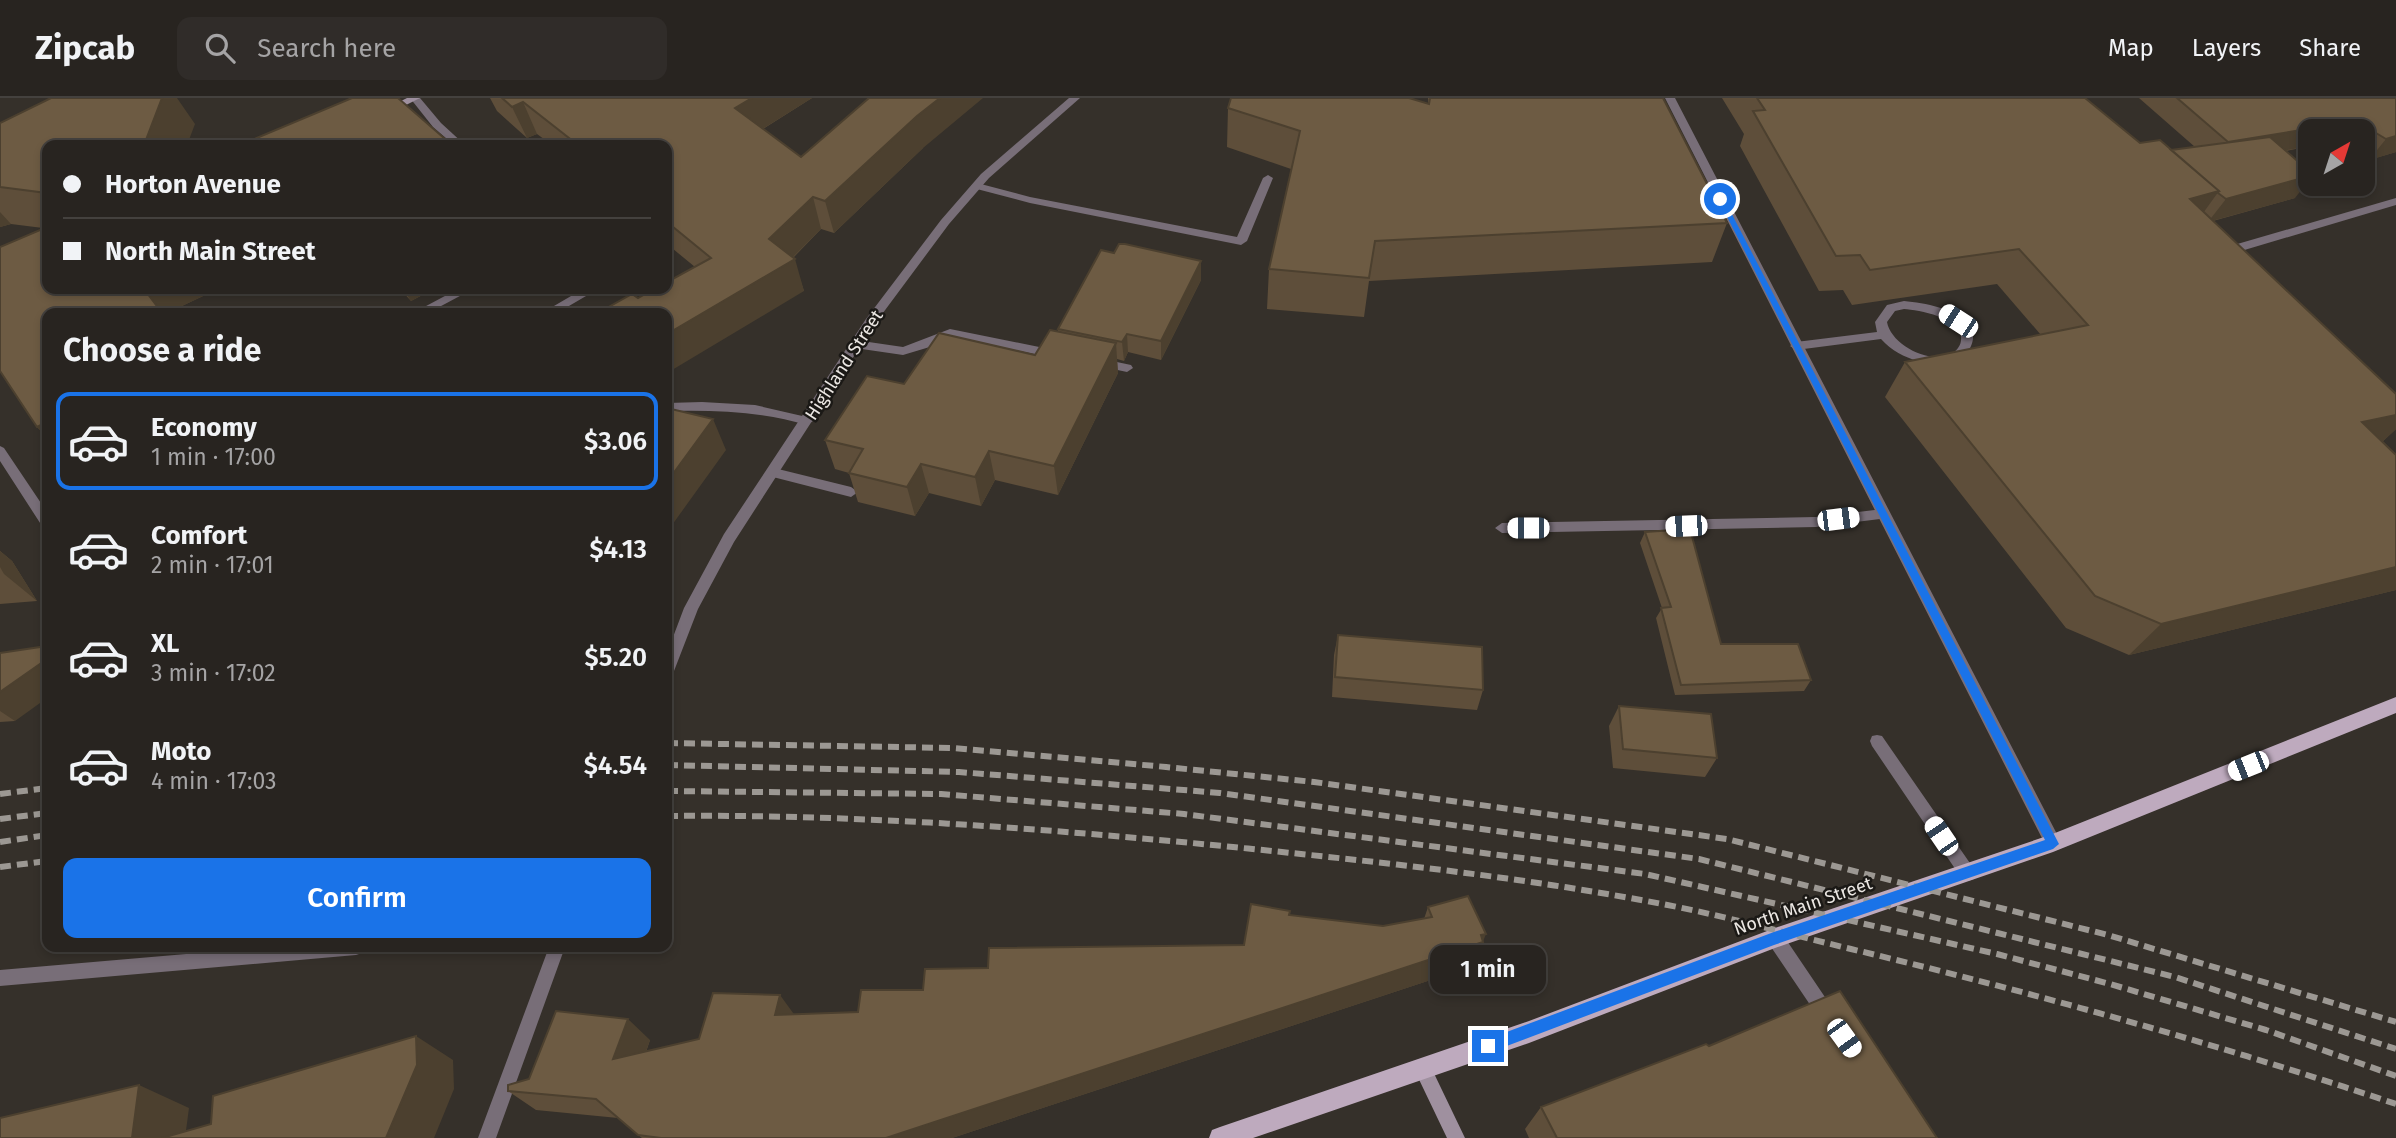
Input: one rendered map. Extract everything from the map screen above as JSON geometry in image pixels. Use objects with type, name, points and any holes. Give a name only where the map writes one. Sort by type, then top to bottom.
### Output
[{"type":"main road","name":"North Main Street","points":[[1220,1138],[1423,1069],[1774,938],[2053,844],[2396,705]]},
{"type":"street","points":[[379,114],[415,98],[437,125],[454,140]]},
{"type":"street","name":"Highland Street","points":[[672,659],[697,597],[729,538],[774,473],[855,344],[911,266],[977,186],[1075,98]]},
{"type":"street","points":[[1670,98],[2053,844]]},
{"type":"street","points":[[977,186],[1030,200],[1241,241],[1268,178]]},
{"type":"street","points":[[2231,250],[2396,201]]},
{"type":"street","points":[[2221,241],[2241,260]]},
{"type":"street","points":[[429,308],[457,294]]},
{"type":"street","points":[[557,308],[583,294]]},
{"type":"street","points":[[1902,301],[1933,308],[1958,321],[1965,331],[1967,341],[1964,348],[1948,358],[1922,358],[1896,347],[1884,335],[1881,322],[1885,314],[1902,301]]},
{"type":"street","points":[[855,344],[903,351],[950,333],[1072,357]]},
{"type":"street","points":[[1796,346],[1884,335]]},
{"type":"street","points":[[1086,360],[1127,368]]},
{"type":"street","points":[[672,407],[742,408],[781,412],[807,421]]},
{"type":"street","points":[[0,451],[42,514]]},
{"type":"street","points":[[774,473],[851,492]]},
{"type":"street","points":[[1502,528],[1802,522],[1883,514]]},
{"type":"street","points":[[1877,741],[1968,874]]},
{"type":"street","points":[[1774,938],[1837,1028]]},
{"type":"street","points":[[0,978],[299,952]]},
{"type":"street","points":[[487,1138],[554,952]]},
{"type":"street","points":[[1423,1069],[1456,1138]]},
{"type":"building","points":[[51,98],[162,98],[146,140],[42,140],[42,192],[0,187],[0,123]]},
{"type":"building","points":[[352,98],[398,98],[446,140],[252,140]]},
{"type":"building","points":[[502,98],[752,98],[735,108],[801,157],[869,98],[940,98],[825,201],[813,197],[769,239],[795,259],[672,331],[672,308],[607,308],[632,294],[638,298],[645,294],[672,294],[672,279],[711,258],[672,226],[672,140],[572,140],[523,102],[512,107]]},
{"type":"building","points":[[1231,98],[1409,98],[1429,104],[1430,98],[1663,98],[1727,223],[1375,241],[1369,278],[1269,269],[1300,131],[1228,108]]},
{"type":"building","points":[[1757,98],[2085,98],[2140,143],[2160,140],[2219,191],[2190,199],[2396,394],[2396,415],[2362,422],[2396,455],[2396,567],[2161,624],[2095,596],[1905,362],[2088,325],[2019,249],[1870,270],[1860,255],[1836,256],[1753,111],[1765,110]]},
{"type":"building","points":[[2177,98],[2396,98],[2396,136],[2386,139],[2375,132],[2375,119],[2298,119],[2298,131],[2228,142]]},
{"type":"building","points":[[2270,137],[2298,162],[2298,179],[2226,199],[2171,150]]},
{"type":"building","points":[[42,229],[42,294],[148,294],[158,308],[42,308],[42,424],[37,427],[0,371],[0,247]]},
{"type":"building","points":[[1119,244],[1201,261],[1161,341],[1127,334],[1122,342],[1058,329],[1101,250],[1114,253]]},
{"type":"building","points":[[1050,330],[1116,343],[1054,466],[989,451],[975,477],[921,464],[907,487],[849,473],[863,449],[825,440],[867,376],[904,384],[939,333],[1035,355]]},
{"type":"building","points":[[672,409],[713,419],[672,475]]},
{"type":"building","points":[[1690,529],[1721,644],[1798,644],[1811,680],[1681,685],[1661,608],[1671,607],[1645,532]]},
{"type":"building","points":[[1338,635],[1482,647],[1483,690],[1335,677]]},
{"type":"building","points":[[42,647],[42,663],[0,692],[0,653]]},
{"type":"building","points":[[1619,706],[1711,714],[1717,758],[1623,749]]},
{"type":"building","points":[[1468,896],[1486,934],[1481,935],[1483,942],[886,1138],[661,1138],[638,1135],[596,1099],[508,1091],[508,1085],[529,1079],[556,1011],[628,1019],[613,1059],[699,1039],[713,993],[780,995],[775,1015],[858,1012],[861,990],[923,990],[925,969],[988,968],[989,948],[1244,945],[1251,904],[1290,911],[1289,915],[1383,926],[1432,917],[1428,907]]},
{"type":"building","points":[[1840,991],[1937,1138],[1557,1138],[1541,1107],[1706,1044],[1709,1046]]},
{"type":"building","points":[[416,1036],[417,1065],[386,1138],[162,1138],[211,1124],[213,1096]]},
{"type":"building","points":[[139,1085],[132,1138],[0,1138],[0,1118]]},
{"type":"railway","points":[[672,743],[954,748],[1166,767],[1314,782],[1727,839],[2108,935],[2396,1022]]},
{"type":"railway","points":[[672,765],[959,772],[1220,793],[1699,859],[2175,977],[2396,1049]]},
{"type":"railway","points":[[0,794],[42,789]]},
{"type":"railway","points":[[672,791],[941,794],[1184,814],[1645,874],[1997,954],[2110,984],[2266,1030],[2396,1076]]},
{"type":"railway","points":[[0,819],[42,814]]},
{"type":"railway","points":[[672,816],[806,817],[1084,833],[1388,864],[1608,894],[1733,920],[2057,1002],[2193,1040],[2396,1104]]},
{"type":"railway","points":[[0,842],[42,836]]},
{"type":"railway","points":[[0,867],[42,862]]},
{"type":"route","points":[[1488,1046],[1774,938],[2053,844],[1720,199]]}]
